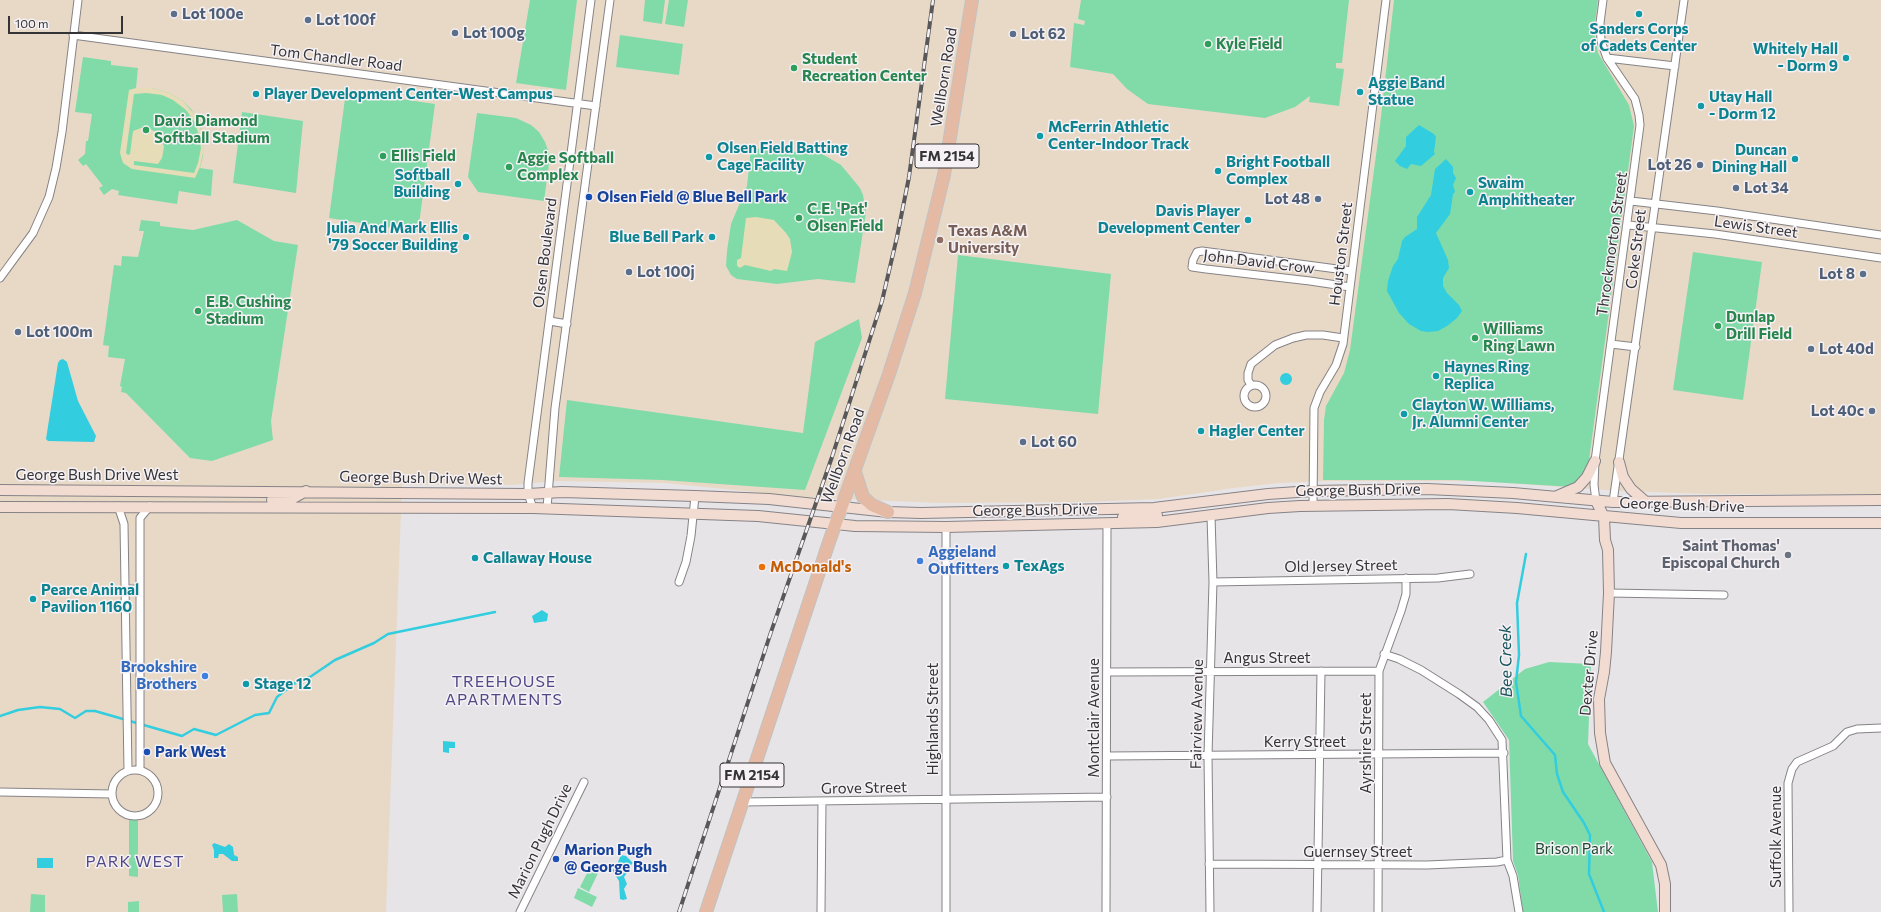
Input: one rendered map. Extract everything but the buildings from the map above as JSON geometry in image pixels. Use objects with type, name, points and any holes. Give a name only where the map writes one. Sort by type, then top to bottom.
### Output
[{"type":"main road","name":"Wellborn Road","points":[[706,912],[913,298],[931,233],[944,175],[972,0]]},
{"type":"main road","points":[[1556,497],[1578,487],[1587,477],[1595,461]]},
{"type":"main road","points":[[1619,462],[1623,477],[1631,489],[1646,502]]},
{"type":"main road","points":[[855,472],[863,497],[872,505],[888,512]]},
{"type":"main road","name":"George Bush Drive West","points":[[0,490],[547,493],[769,499],[842,507]]},
{"type":"main road","name":"George Bush Drive","points":[[842,507],[888,512],[1020,512],[1154,508],[1182,506],[1268,494],[1312,491],[1470,490],[1613,502],[1715,500],[1881,500]]},
{"type":"main road","points":[[247,507],[250,501],[290,500],[306,491]]},
{"type":"main road","points":[[1596,500],[1604,517]]},
{"type":"main road","points":[[1604,517],[1613,502]]},
{"type":"main road","name":"George Bush Drive","points":[[836,524],[856,526],[946,527],[1107,524],[1157,522],[1268,508],[1476,504],[1681,523],[1881,523]]},
{"type":"main road","name":"George Bush Drive West","points":[[0,507],[150,506],[547,508],[758,516],[836,524]]},
{"type":"main road","points":[[1107,524],[1111,518],[1176,513],[1182,506]]},
{"type":"main road","name":"Dexter Drive","points":[[1604,517],[1605,540],[1608,550],[1609,593],[1606,658],[1599,699],[1600,734],[1605,763],[1661,865],[1665,884],[1665,912]]},
{"type":"street","points":[[0,278],[33,233],[48,197],[57,160],[78,0]]},
{"type":"street","name":"Olsen Boulevard","points":[[533,508],[528,494],[591,0]]},
{"type":"street","name":"Olsen Boulevard","points":[[547,508],[547,493],[555,413],[610,0]]},
{"type":"street","name":"Houston Street","points":[[1313,506],[1314,408],[1320,392],[1336,365],[1343,338],[1386,0]]},
{"type":"street","name":"Throckmorton Street","points":[[1596,500],[1594,485],[1595,461],[1628,225],[1640,120],[1633,95],[1607,58],[1601,41],[1600,28],[1603,0]]},
{"type":"street","name":"Coke Street","points":[[1613,502],[1684,0]]},
{"type":"street","name":"Tom Chandler Road","points":[[73,35],[596,106]]},
{"type":"street","points":[[1607,58],[1675,66]]},
{"type":"street","name":"Lewis Street","points":[[1631,201],[1718,211],[1881,235]]},
{"type":"street","name":"Lewis Street","points":[[1628,225],[1715,234],[1881,258]]},
{"type":"street","name":"John David Crow","points":[[1350,287],[1192,267],[1193,260],[1197,252],[1202,251],[1352,271]]},
{"type":"street","points":[[550,321],[567,324]]},
{"type":"street","points":[[1251,386],[1248,376],[1251,364],[1276,345],[1293,338],[1306,335],[1322,335],[1343,338]]},
{"type":"street","points":[[1611,344],[1636,347]]},
{"type":"street","points":[[679,582],[686,562],[695,496]]},
{"type":"street","points":[[118,506],[124,524],[128,771]]},
{"type":"street","points":[[140,770],[140,518],[150,506]]},
{"type":"street","name":"Fairview Avenue","points":[[1210,912],[1208,756],[1211,671],[1211,516]]},
{"type":"street","name":"Montclair Avenue","points":[[1106,912],[1107,524]]},
{"type":"street","name":"Highlands Street","points":[[946,527],[946,912]]},
{"type":"street","name":"Old Jersey Street","points":[[1212,582],[1438,578],[1470,574]]},
{"type":"street","name":"Ayrshire Street","points":[[1378,912],[1379,671],[1406,594],[1406,578]]},
{"type":"street","points":[[125,589],[140,588]]},
{"type":"street","points":[[1609,593],[1724,595]]},
{"type":"street","points":[[1384,654],[1399,659],[1421,670],[1477,707],[1489,720],[1502,740],[1504,753],[1507,860],[1513,876],[1518,912]]},
{"type":"street","points":[[1317,912],[1321,671]]},
{"type":"street","name":"Angus Street","points":[[1107,672],[1379,671]]},
{"type":"street","name":"Suffolk Avenue","points":[[1789,912],[1788,783],[1792,769],[1801,760],[1833,746],[1847,732],[1857,729],[1881,728]]},
{"type":"street","name":"Kerry Street","points":[[1107,756],[1504,753]]},
{"type":"street","points":[[140,770],[148,774],[154,781],[157,790],[157,798],[150,810],[143,814],[127,814],[116,805],[112,794],[116,780],[128,771],[140,770]]},
{"type":"street","name":"Marion Pugh Drive","points":[[520,912],[584,782]]},
{"type":"street","points":[[0,792],[112,794]]},
{"type":"street","name":"Grove Street","points":[[743,802],[1106,797]]},
{"type":"street","points":[[821,912],[822,801]]},
{"type":"street","name":"Guernsey Street","points":[[1209,864],[1378,865],[1487,863],[1507,860]]},
{"type":"shaded area","name":"Texas A&M University","points":[[0,0],[1881,0],[1881,494],[1711,494],[1619,491],[1478,481],[1332,481],[1279,483],[1159,499],[1087,502],[939,503],[803,497],[665,483],[556,481],[511,485],[402,485],[386,912],[0,912]]},
{"type":"green space","points":[[530,0],[577,0],[566,90],[516,83]]},
{"type":"green space","points":[[645,0],[665,0],[662,24],[643,21]]},
{"type":"green space","points":[[669,0],[688,0],[684,27],[665,24]]},
{"type":"green space","name":"Kyle Field","points":[[1081,0],[1349,0],[1342,63],[1336,63],[1336,68],[1344,69],[1339,106],[1309,102],[1310,96],[1295,107],[1265,118],[1148,104],[1127,89],[1113,74],[1070,67],[1074,23],[1084,25],[1085,21],[1078,19]]},
{"type":"green space","points":[[1394,0],[1598,0],[1594,30],[1598,53],[1629,105],[1634,126],[1589,460],[1587,470],[1574,487],[1456,480],[1323,480],[1324,420],[1326,406],[1344,373],[1350,350],[1380,125]]},
{"type":"green space","points":[[620,35],[683,44],[679,75],[616,67]]},
{"type":"green space","name":"Davis Diamond Softball Stadium","points":[[83,57],[111,61],[111,65],[138,68],[136,88],[152,88],[169,93],[183,101],[191,109],[201,127],[204,141],[203,156],[200,168],[213,170],[211,196],[179,191],[177,204],[118,195],[119,191],[112,189],[104,195],[99,188],[103,186],[86,164],[83,166],[78,160],[85,154],[86,141],[88,141],[92,114],[75,112]]},
{"type":"green space","name":"Ellis Field","points":[[346,91],[435,104],[418,232],[329,218]]},
{"type":"green space","points":[[242,112],[303,121],[296,193],[233,183]]},
{"type":"green space","name":"Aggie Softball Complex","points":[[477,113],[516,118],[531,125],[539,132],[545,142],[550,156],[544,201],[478,192],[468,177]]},
{"type":"green space","name":"C.E. 'Pat' Olsen Field","points":[[751,148],[822,154],[841,165],[860,188],[863,195],[866,212],[855,283],[818,279],[777,284],[737,279],[731,275],[726,266],[731,224],[747,186]]},
{"type":"green space","name":"E.B. Cushing Stadium","points":[[141,220],[160,222],[160,226],[193,230],[237,220],[274,241],[298,245],[271,421],[273,440],[212,461],[190,458],[126,393],[121,392],[122,387],[120,386],[125,359],[108,357],[109,346],[103,345],[114,265],[121,266],[122,256],[138,257],[144,231],[139,231]]},
{"type":"green space","name":"Dunlap Drill Field","points":[[1693,252],[1762,262],[1743,400],[1673,390]]},
{"type":"green space","points":[[958,255],[1111,274],[1098,414],[945,399]]},
{"type":"green space","points":[[859,319],[862,338],[805,490],[662,480],[559,477],[567,400],[803,433],[815,342]]},
{"type":"green space","name":"Brison Park","points":[[1549,662],[1591,664],[1588,744],[1652,862],[1658,912],[1523,912],[1518,875],[1513,861],[1509,740],[1483,702],[1525,669]]},
{"type":"green space","points":[[129,820],[138,820],[138,877],[129,876]]},
{"type":"green space","points":[[589,869],[598,873],[589,892],[580,887]]},
{"type":"green space","points":[[578,888],[597,897],[592,907],[574,898]]},
{"type":"green space","points":[[31,894],[45,895],[45,912],[30,912]]},
{"type":"green space","points":[[237,894],[238,912],[223,912],[222,895]]},
{"type":"green space","points":[[139,901],[139,912],[128,912],[128,902]]},
{"type":"sand","points":[[136,88],[152,88],[169,93],[183,101],[195,115],[203,134],[204,149],[200,167],[195,178],[132,169],[123,163],[120,153],[129,90]],"holes":[[[146,93],[162,95],[173,100],[186,110],[194,121],[199,135],[201,148],[194,173],[134,165],[134,161],[158,164],[162,158],[164,147],[162,140],[156,132],[150,129],[141,128],[133,131],[130,154],[128,155],[126,153],[134,94]]]},
{"type":"sand","points":[[756,217],[774,220],[790,239],[792,252],[787,271],[774,269],[771,271],[745,265],[740,268],[737,266],[737,260],[741,258],[746,218]]},
{"type":"water","points":[[1419,125],[1434,134],[1436,137],[1435,154],[1421,166],[1411,164],[1407,169],[1400,166],[1395,161],[1406,146],[1406,137]]},
{"type":"water","points":[[1446,159],[1453,167],[1453,173],[1456,178],[1453,185],[1455,192],[1453,194],[1450,214],[1436,233],[1448,260],[1449,268],[1443,278],[1443,286],[1447,293],[1459,305],[1462,311],[1457,318],[1447,326],[1438,331],[1428,332],[1421,331],[1409,324],[1399,313],[1387,291],[1388,281],[1393,266],[1398,259],[1402,241],[1405,237],[1417,229],[1417,217],[1431,195],[1435,169]]},
{"type":"water","points":[[63,359],[67,362],[78,401],[96,436],[94,442],[48,441],[46,439],[58,363]]},
{"type":"water","points":[[1284,373],[1288,373],[1292,379],[1288,385],[1284,385],[1280,381],[1280,377]]},
{"type":"water","points":[[542,610],[548,614],[547,621],[534,623],[532,616]]},
{"type":"water","points":[[443,741],[455,742],[455,748],[449,748],[449,753],[443,752]]},
{"type":"water","points":[[214,843],[225,847],[229,844],[233,847],[234,855],[238,857],[238,861],[232,861],[223,854],[219,854],[218,858],[214,858],[214,850],[212,845]]},
{"type":"water","points":[[621,855],[626,856],[633,863],[630,866],[631,872],[627,873],[624,877],[627,884],[624,889],[627,899],[623,900],[620,899],[619,881],[612,870],[620,865],[618,862]]},
{"type":"water","points":[[37,858],[53,858],[53,868],[37,868]]},
{"type":"waterway","name":"Bee Creek","points":[[1526,554],[1517,603],[1519,655],[1516,682],[1521,716],[1555,755],[1557,774],[1563,792],[1584,823],[1590,835],[1589,874],[1604,912]]},
{"type":"waterway","points":[[0,716],[18,710],[40,707],[60,709],[75,718],[86,711],[95,711],[182,736],[194,729],[216,735],[255,715],[269,713],[277,697],[295,683],[310,677],[335,660],[374,643],[388,634],[495,612]]},
{"type":"railway","points":[[679,912],[771,632],[832,457],[882,301],[909,177],[933,0]]},
{"type":"place","name":"Lot 100e","points":[[174,14]]},
{"type":"place","name":"Sanders Corps of Cadets Center","points":[[1639,14]]},
{"type":"place","name":"Lot 100f","points":[[308,20]]},
{"type":"place","name":"Lot 100g","points":[[455,33]]},
{"type":"place","name":"Lot 62","points":[[1013,34]]},
{"type":"place","name":"Kyle Field","points":[[1208,44]]},
{"type":"place","name":"Whitely Hall - Dorm 9","points":[[1846,58]]},
{"type":"place","name":"Student Recreation Center","points":[[794,68]]},
{"type":"place","name":"Aggie Band Statue","points":[[1360,92]]},
{"type":"place","name":"Player Development Center-West Campus","points":[[256,94]]},
{"type":"place","name":"Utay Hall - Dorm 12","points":[[1701,106]]},
{"type":"place","name":"Davis Diamond Softball Stadium","points":[[146,130]]},
{"type":"place","name":"McFerrin Athletic Center-Indoor Track","points":[[1040,136]]},
{"type":"place","name":"Ellis Field","points":[[383,156]]},
{"type":"place","name":"Olsen Field Batting Cage Facility","points":[[709,157]]},
{"type":"place","name":"Duncan Dining Hall","points":[[1795,159]]},
{"type":"place","name":"Lot 26","points":[[1700,165]]},
{"type":"place","name":"Aggie Softball Complex","points":[[509,167]]},
{"type":"place","name":"Bright Football Complex","points":[[1218,171]]},
{"type":"place","name":"Softball Building","points":[[458,184]]},
{"type":"place","name":"Lot 34","points":[[1736,188]]},
{"type":"place","name":"Swaim Amphitheater","points":[[1470,192]]},
{"type":"place","name":"Olsen Field @ Blue Bell Park","points":[[589,197]]},
{"type":"place","name":"Lot 48","points":[[1318,199]]},
{"type":"place","name":"C.E. 'Pat' Olsen Field","points":[[799,218]]},
{"type":"place","name":"Davis Player Development Center","points":[[1248,220]]},
{"type":"place","name":"Julia And Mark Ellis '79 Soccer Building","points":[[466,237]]},
{"type":"place","name":"Blue Bell Park","points":[[712,237]]},
{"type":"place","name":"Texas A&M University","points":[[940,240]]},
{"type":"place","name":"Lot 100j","points":[[629,272]]},
{"type":"place","name":"Lot 8","points":[[1863,274]]},
{"type":"place","name":"E.B. Cushing Stadium","points":[[198,311]]},
{"type":"place","name":"Dunlap Drill Field","points":[[1718,326]]},
{"type":"place","name":"Lot 100m","points":[[18,332]]},
{"type":"place","name":"Williams Ring Lawn","points":[[1475,338]]},
{"type":"place","name":"Lot 40d","points":[[1811,349]]},
{"type":"place","name":"Haynes Ring Replica","points":[[1436,376]]},
{"type":"place","name":"Lot 40c","points":[[1872,411]]},
{"type":"place","name":"Clayton W. Williams, Jr. Alumni Center","points":[[1404,414]]},
{"type":"place","name":"Hagler Center","points":[[1201,431]]},
{"type":"place","name":"Lot 60","points":[[1023,442]]},
{"type":"place","name":"Saint Thomas' Episcopal Church","points":[[1788,555]]},
{"type":"place","name":"Callaway House","points":[[475,558]]},
{"type":"place","name":"Aggieland Outfitters","points":[[920,561]]},
{"type":"place","name":"TexAgs","points":[[1006,566]]},
{"type":"place","name":"McDonald's","points":[[762,567]]},
{"type":"place","name":"Pearce Animal Pavilion 1160","points":[[33,599]]},
{"type":"place","name":"Brookshire Brothers","points":[[205,676]]},
{"type":"place","name":"Stage 12","points":[[246,684]]},
{"type":"place","name":"Park West","points":[[147,752]]},
{"type":"place","name":"Marion Pugh @ George Bush","points":[[556,859]]},
{"type":"district","name":"TREEHOUSE APARTMENTS","points":[[504,691]]},
{"type":"district","name":"PARK WEST","points":[[135,862]]}]
